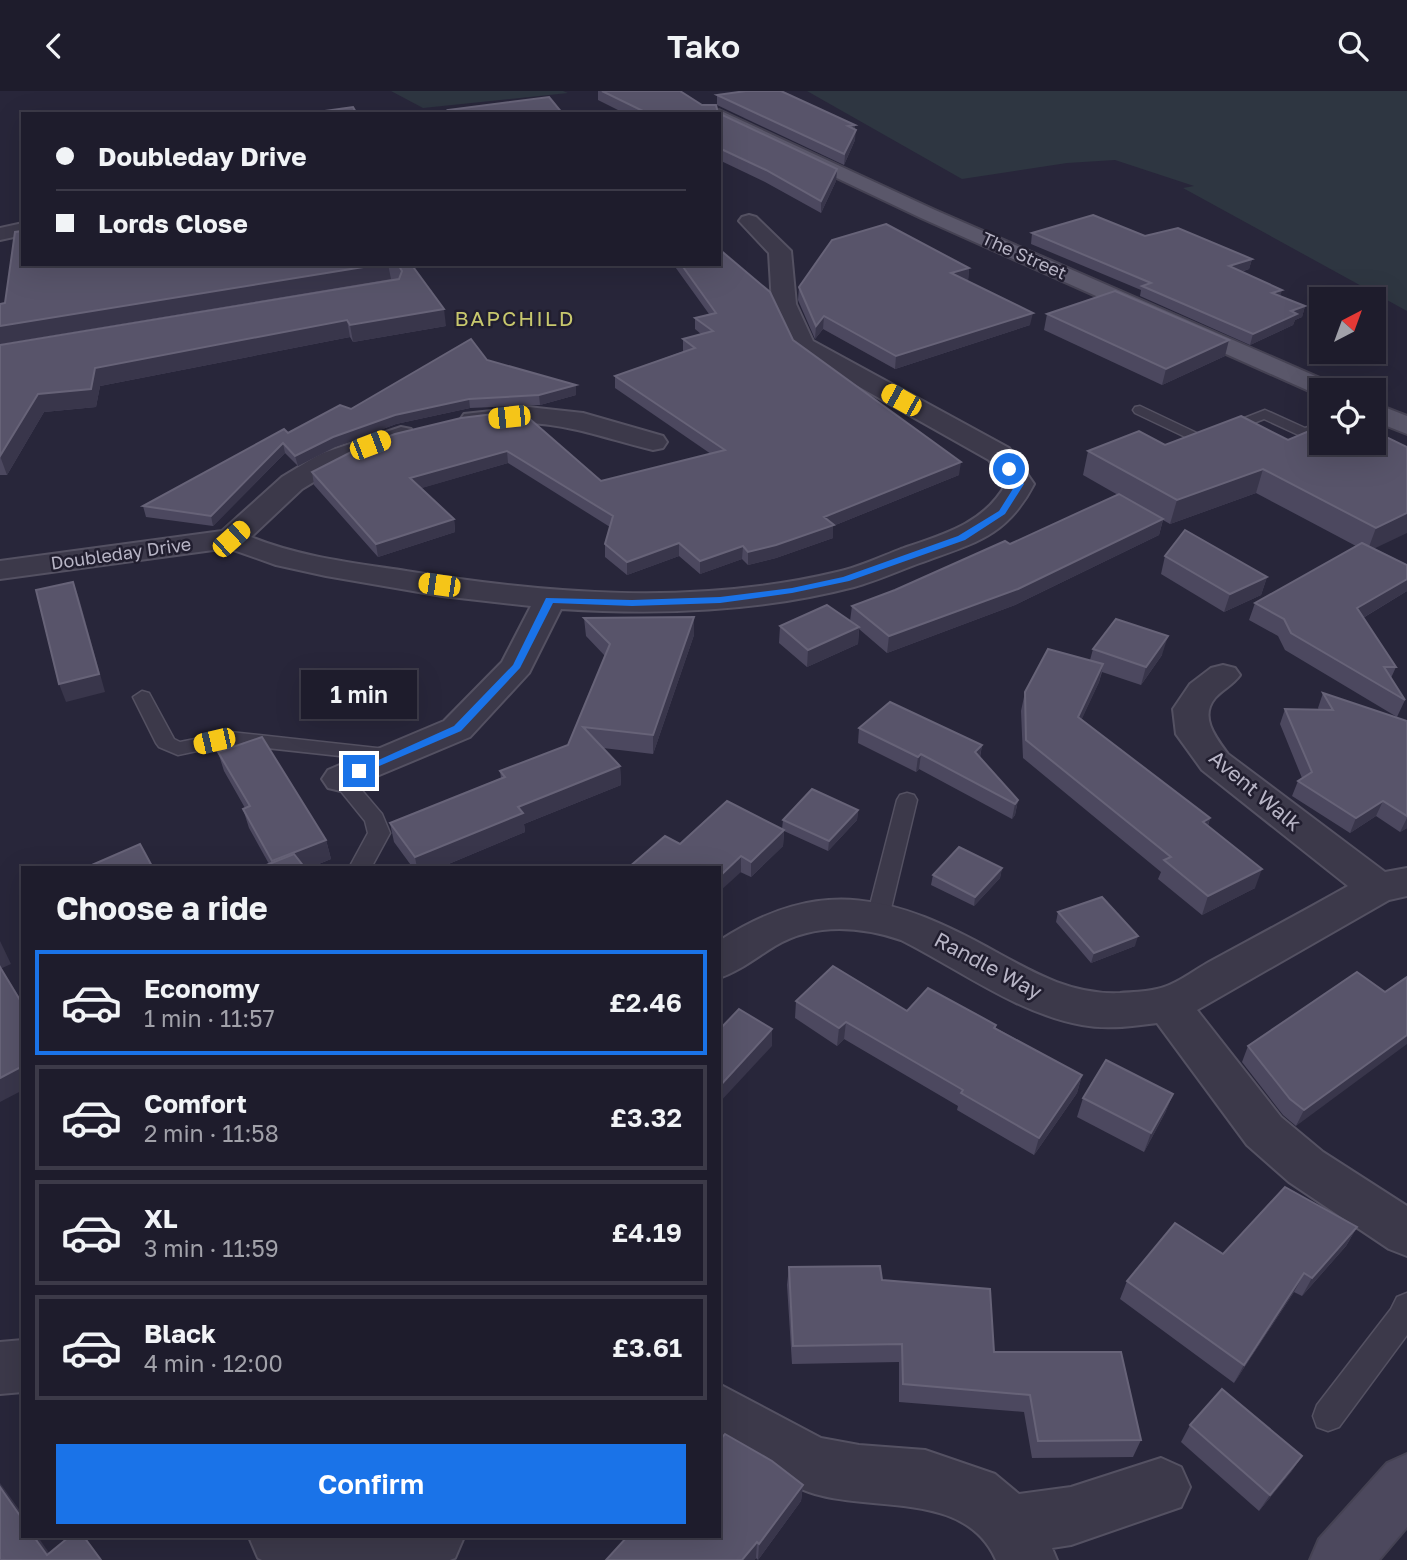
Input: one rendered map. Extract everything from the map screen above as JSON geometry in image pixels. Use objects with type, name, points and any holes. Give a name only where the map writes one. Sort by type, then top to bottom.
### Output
[{"type":"main road","name":"The Street","points":[[721,117],[928,215],[1309,382]]},
{"type":"main road","points":[[1386,416],[1407,426]]},
{"type":"street","name":"Doubleday Drive","points":[[0,571],[231,539],[249,548],[304,563],[412,582],[550,600],[632,603],[720,600],[792,591],[845,579],[962,538],[1002,513],[1020,484],[999,454],[803,345],[784,305],[780,251],[750,221]]},
{"type":"street","points":[[0,234],[21,229]]},
{"type":"street","points":[[231,539],[292,484],[330,460],[390,438],[470,421],[528,415],[583,421],[653,442]]},
{"type":"street","points":[[341,779],[457,729],[517,666],[550,600]]},
{"type":"street","name":"Avent Walk","points":[[1223,675],[1202,691],[1191,709],[1194,734],[1215,762],[1392,885]]},
{"type":"street","name":"Randle Way","points":[[721,961],[765,932],[809,916],[856,914],[920,929],[1035,993],[1075,1007],[1105,1010],[1168,1005],[1392,885]]},
{"type":"street","points":[[1168,1005],[1264,1131],[1306,1167],[1407,1233]]},
{"type":"street","points":[[0,1369],[21,1366]]},
{"type":"street","points":[[721,1412],[749,1431],[815,1465],[859,1474],[925,1479],[974,1495],[1019,1542],[1071,1516],[1161,1487]]},
{"type":"street","points":[[1340,1560],[1407,1483]]},
{"type":"street","points":[[281,1538],[302,1549],[363,1552],[414,1547]]},
{"type":"lane","points":[[1140,410],[1200,440],[1265,414],[1305,434],[1309,432]]},
{"type":"lane","points":[[142,697],[166,743],[178,749],[230,737],[395,756]]},
{"type":"lane","points":[[341,779],[375,819],[379,833],[361,866]]},
{"type":"lane","points":[[878,917],[906,800]]},
{"type":"lane","points":[[1328,1416],[1402,1318],[1407,1306]]},
{"type":"shaded area","points":[[391,91],[563,91],[568,93],[423,108]]},
{"type":"shaded area","points":[[807,91],[1407,91],[1407,311],[1386,299],[1386,287],[1363,287],[1183,188],[1194,186],[1115,160],[1067,163],[962,179]]},
{"type":"building","points":[[602,91],[680,91],[702,105],[716,105],[718,112],[645,112]]},
{"type":"building","points":[[746,91],[781,91],[855,125],[848,126],[856,130],[844,154],[717,95]]},
{"type":"building","points":[[549,97],[561,112],[450,112],[448,110]]},
{"type":"building","points":[[353,107],[356,112],[317,112]]},
{"type":"building","points":[[721,114],[837,169],[821,201],[721,149]]},
{"type":"building","points":[[1093,215],[1145,236],[1178,228],[1252,259],[1229,266],[1282,290],[1272,293],[1305,306],[1291,311],[1297,314],[1253,334],[1142,286],[1151,283],[1032,233]]},
{"type":"building","points":[[886,224],[969,268],[951,273],[1033,313],[896,356],[824,316],[816,326],[799,287],[832,240]]},
{"type":"building","points":[[21,231],[21,266],[370,266],[0,326],[0,304],[5,303],[15,232]]},
{"type":"building","points":[[721,251],[770,292],[793,340],[961,462],[824,517],[834,525],[776,545],[748,552],[743,546],[700,561],[679,543],[627,562],[605,544],[613,516],[507,451],[410,478],[454,519],[376,544],[312,472],[363,446],[395,434],[461,418],[494,414],[523,413],[601,481],[725,450],[615,376],[695,348],[683,339],[713,331],[695,318],[716,313],[682,266],[721,266]]},
{"type":"building","points":[[399,266],[412,266],[444,309],[350,325],[347,320],[95,368],[91,389],[38,394],[0,456],[0,345],[399,279],[402,271]]},
{"type":"building","points":[[1115,291],[1229,340],[1166,369],[1047,314]]},
{"type":"building","points":[[471,339],[487,360],[576,385],[539,395],[469,399],[395,415],[333,437],[295,456],[283,443],[211,516],[143,506],[284,429],[288,433],[340,405],[351,409]]},
{"type":"building","points":[[1241,416],[1288,440],[1309,431],[1309,455],[1386,455],[1386,437],[1407,447],[1407,513],[1376,528],[1263,469],[1177,500],[1088,451],[1139,431],[1165,445]]},
{"type":"building","points":[[1119,494],[1163,519],[1018,589],[889,636],[852,606],[1005,541],[1010,544]]},
{"type":"building","points":[[1185,530],[1267,577],[1230,594],[1165,556]]},
{"type":"building","points":[[1362,543],[1407,565],[1407,579],[1357,608],[1396,667],[1384,667],[1405,700],[1291,633],[1284,619],[1255,603]]},
{"type":"building","points":[[73,582],[99,674],[59,684],[36,590]]},
{"type":"building","points":[[827,605],[859,627],[808,650],[780,626]]},
{"type":"building","points":[[694,617],[653,735],[583,727],[620,766],[518,807],[523,813],[415,857],[390,823],[505,777],[500,771],[568,745],[610,644],[584,618]]},
{"type":"building","points":[[1116,619],[1168,636],[1146,667],[1093,649]]},
{"type":"building","points":[[1048,649],[1103,664],[1078,717],[1210,818],[1203,822],[1262,869],[1208,896],[1164,860],[1171,857],[1026,740],[1025,692]]},
{"type":"building","points":[[1323,693],[1407,721],[1407,816],[1383,801],[1356,818],[1298,781],[1312,772],[1285,709],[1333,710]]},
{"type":"building","points":[[890,702],[982,745],[975,752],[1018,800],[1015,804],[921,754],[918,757],[859,728]]},
{"type":"building","points":[[262,737],[326,840],[272,861],[243,809],[250,806],[218,752]]},
{"type":"building","points":[[812,789],[858,810],[829,841],[783,820]]},
{"type":"building","points":[[727,801],[784,830],[751,862],[741,856],[721,875],[721,866],[630,866],[665,836],[680,844]]},
{"type":"building","points":[[140,844],[152,866],[90,866]]},
{"type":"building","points":[[959,847],[1002,868],[975,897],[933,875]]},
{"type":"building","points":[[294,854],[303,866],[264,866]]},
{"type":"building","points":[[1102,897],[1138,936],[1094,953],[1058,912]]},
{"type":"building","points":[[833,966],[907,1011],[928,988],[996,1025],[994,1028],[1082,1075],[1039,1138],[846,1022],[839,1028],[796,1001]]},
{"type":"building","points":[[0,967],[21,1002],[21,1067],[0,1078]]},
{"type":"building","points":[[1357,972],[1385,992],[1407,977],[1407,1035],[1304,1110],[1290,1099],[1248,1046]]},
{"type":"building","points":[[739,1009],[772,1029],[721,1085],[721,1028]]},
{"type":"building","points":[[1106,1060],[1173,1094],[1151,1133],[1083,1098]]},
{"type":"building","points":[[1285,1187],[1357,1227],[1312,1278],[1304,1273],[1244,1365],[1127,1281],[1175,1223],[1223,1254]]},
{"type":"building","points":[[880,1266],[882,1280],[990,1289],[994,1352],[1121,1352],[1141,1440],[1038,1441],[1030,1395],[903,1384],[902,1344],[793,1346],[789,1267]]},
{"type":"building","points":[[1222,1389],[1302,1456],[1270,1495],[1190,1425]]},
{"type":"building","points":[[725,1434],[772,1461],[803,1485],[759,1544],[757,1542],[742,1560],[606,1560],[626,1538],[721,1538],[721,1439]]},
{"type":"building","points":[[0,1487],[21,1517],[21,1538],[35,1538],[47,1555],[68,1538],[85,1538],[101,1560],[0,1560]]},
{"type":"district","name":"BAPCHILD","points":[[515,319]]},
{"type":"route","points":[[359,771],[457,729],[517,666],[550,600],[632,603],[720,600],[792,591],[845,579],[962,538],[1002,513],[1020,484],[1009,469]]}]
